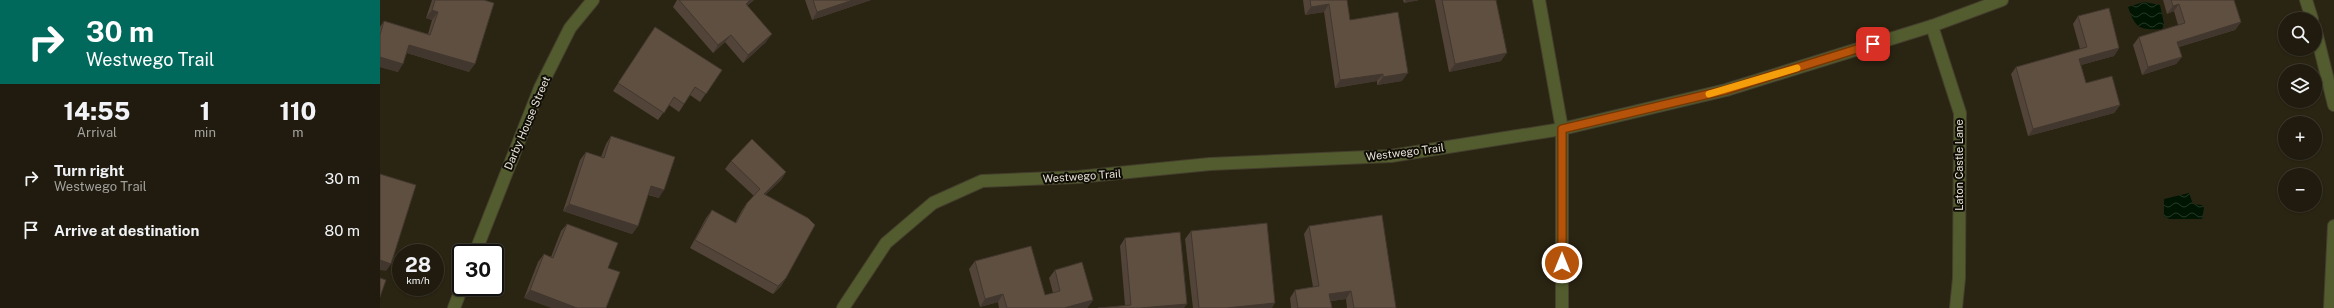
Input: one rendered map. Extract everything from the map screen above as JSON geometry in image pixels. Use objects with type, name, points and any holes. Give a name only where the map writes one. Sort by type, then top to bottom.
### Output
[{"type":"street","name":"Darby House Street","points":[[479,244],[540,88],[570,28],[593,0]]},
{"type":"street","points":[[1539,0],[1562,129],[1562,308]]},
{"type":"street","name":"Westwego Trail","points":[[843,308],[886,243],[933,203],[982,181],[1078,177],[1210,164],[1391,156],[1562,129],[1726,90],[1932,26],[2002,0]]},
{"type":"street","points":[[2306,0],[2310,12]]},
{"type":"street","name":"Laton Castle Lane","points":[[1932,26],[1960,113],[1959,278],[1956,308]]},
{"type":"street","points":[[2322,56],[2334,105]]},
{"type":"street","points":[[2330,308],[2334,226]]},
{"type":"street","points":[[454,308],[459,296]]},
{"type":"water","points":[[2144,2],[2160,5],[2164,24],[2162,29],[2148,29],[2139,27],[2133,20],[2128,7]]},
{"type":"water","points":[[2189,193],[2193,204],[2202,205],[2204,208],[2202,219],[2169,219],[2164,216],[2164,199]]},
{"type":"building","points":[[435,0],[484,0],[494,3],[475,64],[409,45],[403,64],[380,57],[380,35],[384,21],[430,35],[438,12],[432,10]]},
{"type":"building","points":[[679,0],[750,0],[746,4],[772,34],[748,55],[731,35],[718,45]]},
{"type":"building","points":[[813,0],[853,0],[817,12]]},
{"type":"building","points":[[1310,0],[1347,0],[1350,20],[1398,12],[1408,73],[1383,77],[1383,74],[1340,80],[1329,4],[1311,7]]},
{"type":"building","points":[[1442,0],[1496,0],[1507,53],[1455,64]]},
{"type":"building","points":[[2171,0],[2234,0],[2241,22],[2177,42],[2182,57],[2148,67],[2139,37],[2185,23],[2179,4],[2173,6]]},
{"type":"building","points":[[2109,8],[2119,48],[2079,59],[2086,83],[2112,76],[2120,105],[2033,129],[2016,67],[2087,47],[2078,16]]},
{"type":"building","points":[[655,27],[722,70],[706,94],[695,87],[684,104],[674,97],[664,113],[618,83]]},
{"type":"building","points":[[611,136],[675,157],[664,190],[651,186],[638,226],[569,204],[586,152],[604,158]]},
{"type":"building","points":[[752,139],[786,172],[764,194],[808,218],[815,225],[786,278],[778,286],[695,240],[712,210],[736,223],[747,203],[760,189],[731,161]]},
{"type":"building","points":[[380,174],[416,185],[397,244],[392,244],[391,264],[380,260]]},
{"type":"building","points":[[1382,215],[1396,308],[1354,308],[1351,291],[1329,294],[1332,308],[1298,308],[1295,290],[1319,286],[1309,226]]},
{"type":"building","points":[[1267,223],[1275,303],[1226,308],[1199,308],[1191,231]]},
{"type":"building","points":[[567,224],[618,243],[608,268],[620,272],[606,308],[577,308],[530,290],[544,254],[553,258]]},
{"type":"building","points":[[1180,232],[1187,304],[1140,308],[1098,308],[1131,305],[1125,238]]},
{"type":"building","points":[[1031,246],[1045,295],[1060,291],[1055,270],[1082,262],[1093,300],[1064,308],[1007,308],[1003,294],[985,299],[975,261]]},
{"type":"building","points":[[380,278],[386,280],[380,297]]},
{"type":"slow traffic","points":[[1709,94],[1797,68]]},
{"type":"route","points":[[1562,263],[1562,129],[1726,90],[1873,44]]}]
